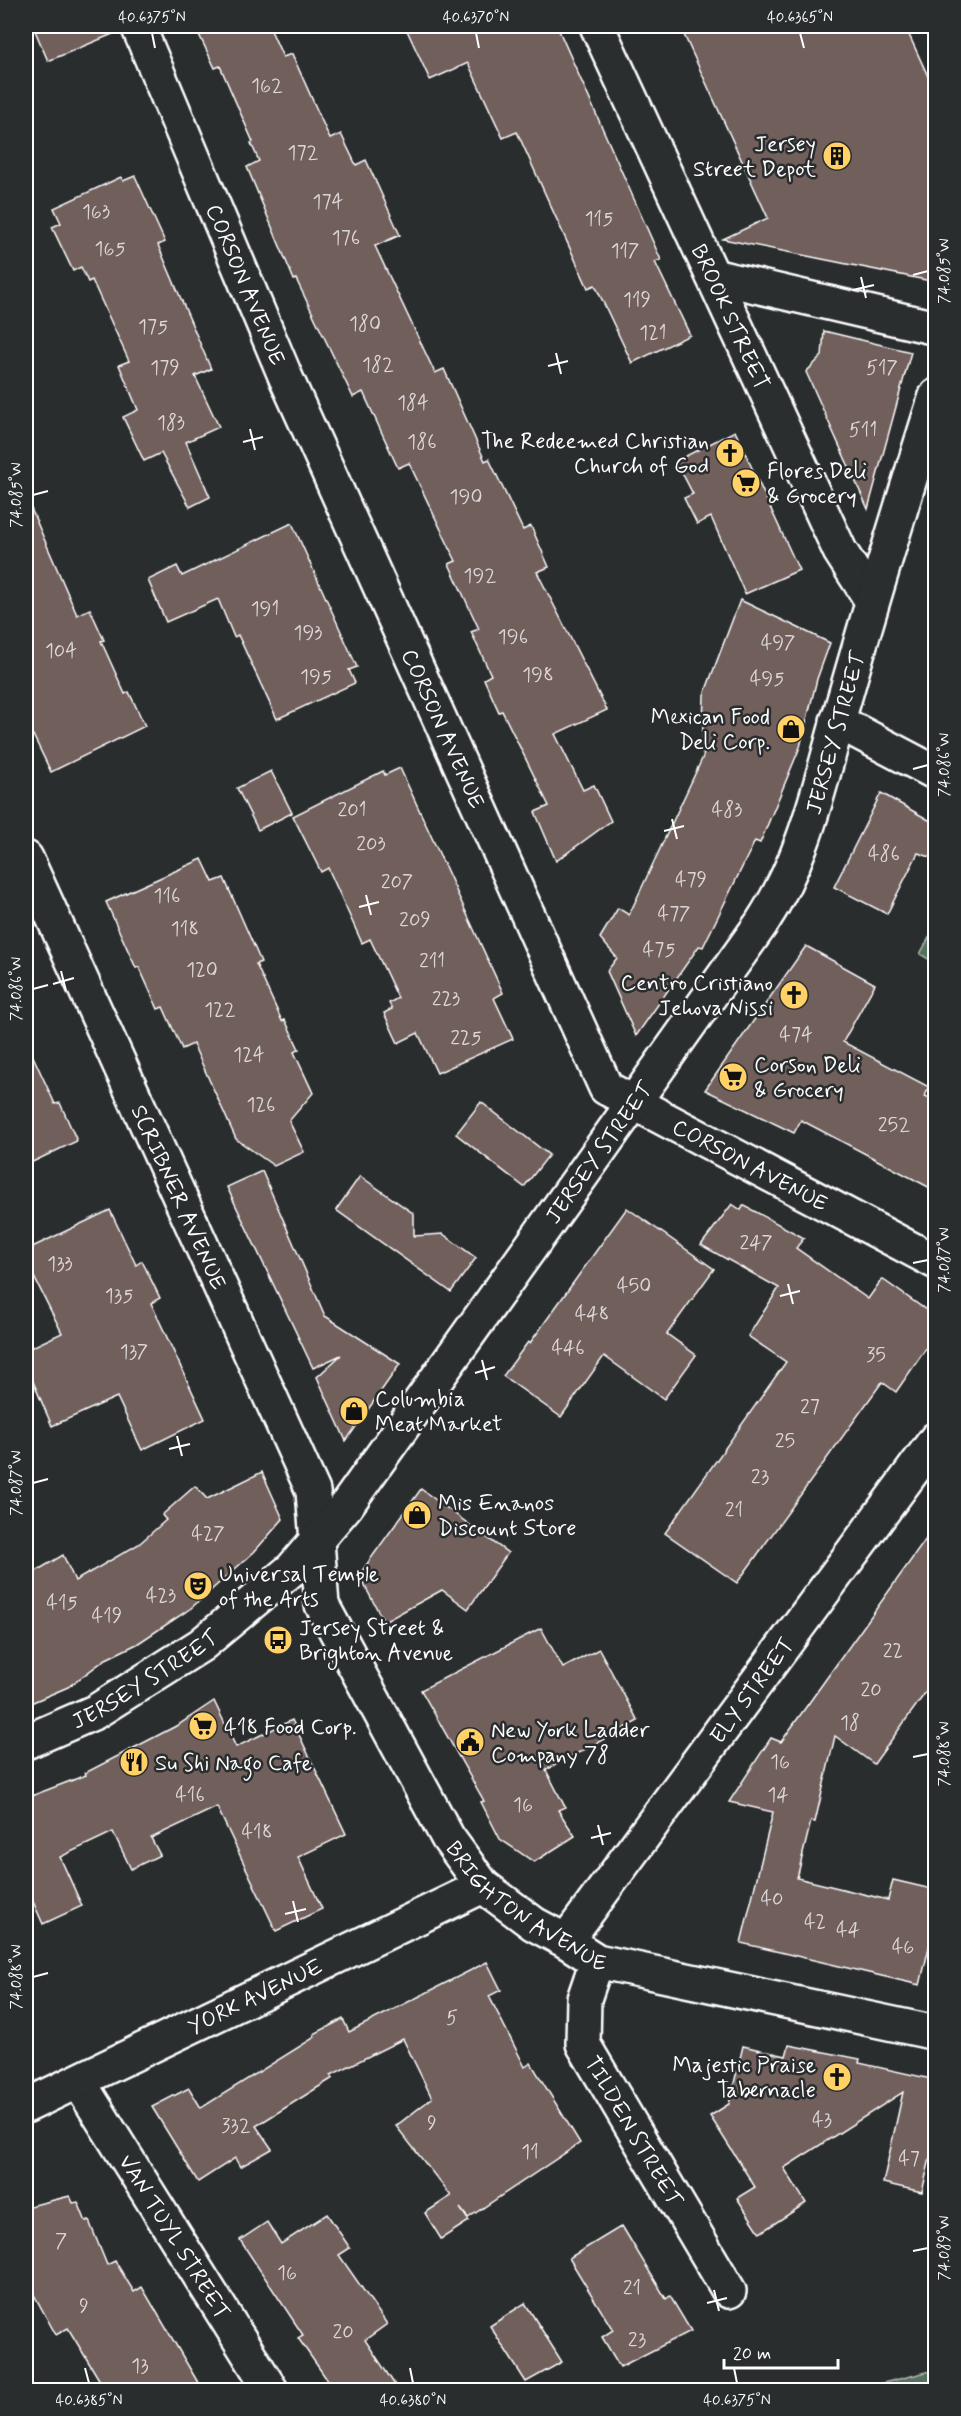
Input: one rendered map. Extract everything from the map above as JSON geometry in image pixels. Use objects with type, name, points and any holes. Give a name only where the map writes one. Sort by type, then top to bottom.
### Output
[{"type":"street","name":"CORSON AVENUE","points":[[138,26],[286,378],[606,1088],[936,1262]]},
{"type":"street","name":"BROOK STREET","points":[[597,26],[840,551],[872,601]]},
{"type":"street","points":[[713,276],[936,328]]},
{"type":"street","name":"JERSEY STREET","points":[[26,1742],[95,1712],[178,1662],[292,1569],[346,1506],[761,924],[784,886],[803,847],[872,601],[936,396]]},
{"type":"street","points":[[837,721],[936,773]]},
{"type":"street","name":"SCRIBNER AVENUE","points":[[26,858],[313,1491],[317,1540]]},
{"type":"street","name":"ELY STREET","points":[[566,1941],[936,1439]]},
{"type":"street","name":"BRIGHTON AVENUE","points":[[317,1540],[322,1605],[448,1838],[483,1886],[534,1924],[597,1961],[936,2033]]},
{"type":"street","name":"YORK AVENUE","points":[[26,2106],[483,1886]]},
{"type":"street","name":"TILDEN STREET","points":[[597,1961],[584,2000],[583,2044],[729,2291]]},
{"type":"street","name":"VAN TUYL STREET","points":[[79,2082],[272,2391]]},
{"type":"green space","points":[[935,927],[935,963],[920,954]]},
{"type":"green space","points":[[935,2370],[935,2390],[855,2390]]},
{"type":"building","points":[[33,26],[120,26],[120,31],[48,61]]},
{"type":"building","points":[[195,26],[269,26],[283,57],[292,54],[330,139],[341,134],[356,165],[366,160],[400,235],[375,246],[435,373],[444,369],[485,461],[489,459],[523,530],[531,526],[549,567],[537,572],[607,710],[555,734],[583,790],[594,785],[611,821],[556,861],[535,812],[549,806],[484,679],[491,675],[471,632],[479,629],[449,564],[456,561],[409,463],[398,468],[363,392],[353,397],[296,279],[294,280],[247,167],[259,161],[251,143],[253,142],[220,66],[215,68]]},
{"type":"building","points":[[405,26],[557,26],[661,260],[655,262],[690,335],[632,363],[595,285],[588,288],[517,132],[503,138],[468,63],[430,80]]},
{"type":"building","name":"Jersey Street Depot","points":[[680,26],[905,26],[936,94],[936,282],[723,239],[768,218]]},
{"type":"building","points":[[135,176],[165,242],[158,245],[211,369],[195,376],[219,427],[186,442],[210,497],[190,507],[161,453],[144,461],[123,417],[138,410],[119,365],[129,361],[92,280],[88,282],[81,267],[73,271],[52,227],[61,223],[54,208],[121,177],[123,181]]},
{"type":"building","points":[[824,331],[911,352],[868,509],[806,372],[822,356]]},
{"type":"building","points":[[735,431],[799,570],[745,594],[711,517],[697,524],[684,498],[693,494],[676,461]]},
{"type":"building","points":[[26,497],[77,615],[90,609],[104,640],[101,641],[125,694],[129,692],[145,726],[51,772],[33,735],[26,739]]},
{"type":"building","points":[[292,523],[357,667],[349,670],[355,683],[277,719],[238,635],[234,637],[218,599],[166,622],[148,580],[177,566],[182,576]]},
{"type":"building","points":[[740,600],[830,643],[817,679],[800,747],[760,843],[755,841],[703,947],[699,946],[636,1036],[607,971],[617,958],[600,938],[618,908],[629,915],[702,759],[705,751],[702,753],[704,695]]},
{"type":"building","points":[[400,768],[503,993],[494,998],[513,1039],[437,1073],[418,1033],[398,1043],[384,1013],[392,1009],[389,1003],[398,998],[370,939],[362,943],[328,868],[321,872],[293,816],[383,771],[385,775]]},
{"type":"building","points":[[271,771],[292,813],[258,830],[237,788]]},
{"type":"building","points":[[881,793],[936,824],[936,859],[918,853],[887,914],[834,887]]},
{"type":"building","points":[[202,859],[213,882],[224,878],[261,962],[256,964],[282,1021],[285,1020],[299,1049],[294,1052],[313,1093],[289,1121],[304,1152],[274,1166],[236,1139],[193,1044],[182,1049],[163,1007],[158,1009],[139,967],[136,968],[106,902]]},
{"type":"building","points":[[806,946],[875,984],[843,1042],[929,1087],[925,1096],[936,1100],[936,1191],[801,1120],[794,1133],[705,1090]]},
{"type":"building","points":[[26,1041],[55,1104],[60,1103],[77,1141],[26,1165]]},
{"type":"building","points":[[481,1102],[549,1155],[524,1187],[456,1134]]},
{"type":"building","points":[[262,1171],[325,1316],[400,1364],[346,1441],[317,1377],[341,1355],[313,1368],[227,1187]]},
{"type":"building","points":[[360,1176],[414,1214],[414,1236],[443,1234],[476,1258],[451,1292],[336,1210]]},
{"type":"building","points":[[732,1204],[741,1210],[743,1205],[804,1238],[796,1248],[868,1299],[882,1279],[936,1317],[936,1334],[896,1392],[882,1382],[737,1583],[665,1533],[786,1362],[748,1336],[779,1288],[701,1245]]},
{"type":"building","points":[[627,1208],[714,1269],[667,1334],[696,1355],[664,1399],[604,1356],[561,1417],[503,1376],[528,1342],[530,1343]]},
{"type":"building","points":[[110,1210],[136,1265],[142,1261],[160,1298],[151,1303],[205,1419],[142,1450],[117,1397],[52,1426],[26,1365],[26,1350],[62,1333],[26,1261],[26,1250]]},
{"type":"building","points":[[262,1472],[283,1519],[254,1552],[190,1609],[137,1644],[106,1659],[68,1687],[26,1705],[26,1577],[63,1555],[75,1581],[139,1544],[166,1520],[162,1515],[195,1486],[207,1499]]},
{"type":"building","points":[[421,1489],[508,1553],[468,1609],[442,1590],[384,1622],[359,1575]]},
{"type":"building","points":[[936,1525],[936,1678],[874,1764],[835,1736],[815,1822],[811,1821],[797,1878],[888,1900],[893,1880],[936,1890],[936,1918],[920,1985],[741,1943],[773,1812],[729,1802],[771,1738],[781,1742]]},
{"type":"building","points":[[541,1628],[563,1668],[599,1649],[638,1721],[546,1770],[565,1807],[558,1810],[575,1836],[534,1862],[500,1839],[481,1802],[484,1801],[421,1690]]},
{"type":"building","points":[[214,1701],[236,1747],[292,1720],[346,1834],[298,1857],[322,1909],[276,1931],[217,1807],[151,1838],[160,1855],[131,1869],[113,1832],[60,1857],[82,1906],[43,1924],[26,1886],[26,1798],[86,1775],[85,1773],[178,1725]]},
{"type":"building","points":[[487,1962],[501,1990],[489,1996],[525,2067],[531,2063],[580,2143],[468,2218],[460,2208],[469,2221],[441,2239],[425,2213],[451,2196],[396,2126],[432,2098],[403,2039],[331,2075],[333,2078],[256,2126],[272,2149],[240,2167],[235,2158],[198,2182],[152,2107],[189,2088],[201,2108],[315,2037],[314,2034],[343,2019],[349,2032]]},
{"type":"building","points":[[789,2045],[860,2059],[859,2063],[936,2080],[936,2133],[922,2192],[883,2183],[903,2092],[784,2168],[806,2203],[760,2233],[737,2198],[755,2187],[710,2116],[729,2104],[743,2046],[786,2056]]},
{"type":"building","points":[[70,2196],[73,2203],[78,2202],[86,2222],[89,2221],[107,2265],[115,2261],[134,2292],[142,2287],[203,2391],[106,2391],[68,2328],[56,2335],[32,2291],[26,2259],[26,2207]]},
{"type":"building","points":[[327,2214],[350,2248],[339,2255],[387,2324],[365,2340],[399,2391],[335,2391],[298,2338],[303,2335],[240,2240],[267,2222],[281,2244]]},
{"type":"building","points":[[622,2226],[666,2299],[670,2296],[691,2331],[620,2367],[602,2337],[613,2330],[569,2258]]},
{"type":"building","points":[[525,2303],[562,2362],[526,2382],[490,2326]]},
{"type":"place","name":"Jersey Street Depot","points":[[837,156]]},
{"type":"place","name":"The Redeemed Christian Church of God","points":[[730,453]]},
{"type":"place","name":"Flores Deli & Grocery","points":[[746,483]]},
{"type":"place","name":"Mexican Food Deli Corp.","points":[[791,729]]},
{"type":"place","name":"Centro Cristiano Jehova Nissi","points":[[794,995]]},
{"type":"place","name":"Corson Deli & Grocery","points":[[733,1077]]},
{"type":"place","name":"Columbia Meat Market","points":[[354,1411]]},
{"type":"place","name":"Mis Enanos Discount Store","points":[[417,1515]]},
{"type":"place","name":"Universal Temple of the Arts","points":[[198,1586]]},
{"type":"place","name":"Jersey Street & Brighton Avenue","points":[[278,1640]]},
{"type":"place","name":"418 Food Corp.","points":[[203,1726]]},
{"type":"place","name":"New York Ladder Company 78","points":[[470,1742]]},
{"type":"place","name":"Su Shi Nago Cafe","points":[[134,1762]]},
{"type":"place","name":"Majestic Praise Tabernacle","points":[[837,2077]]}]
